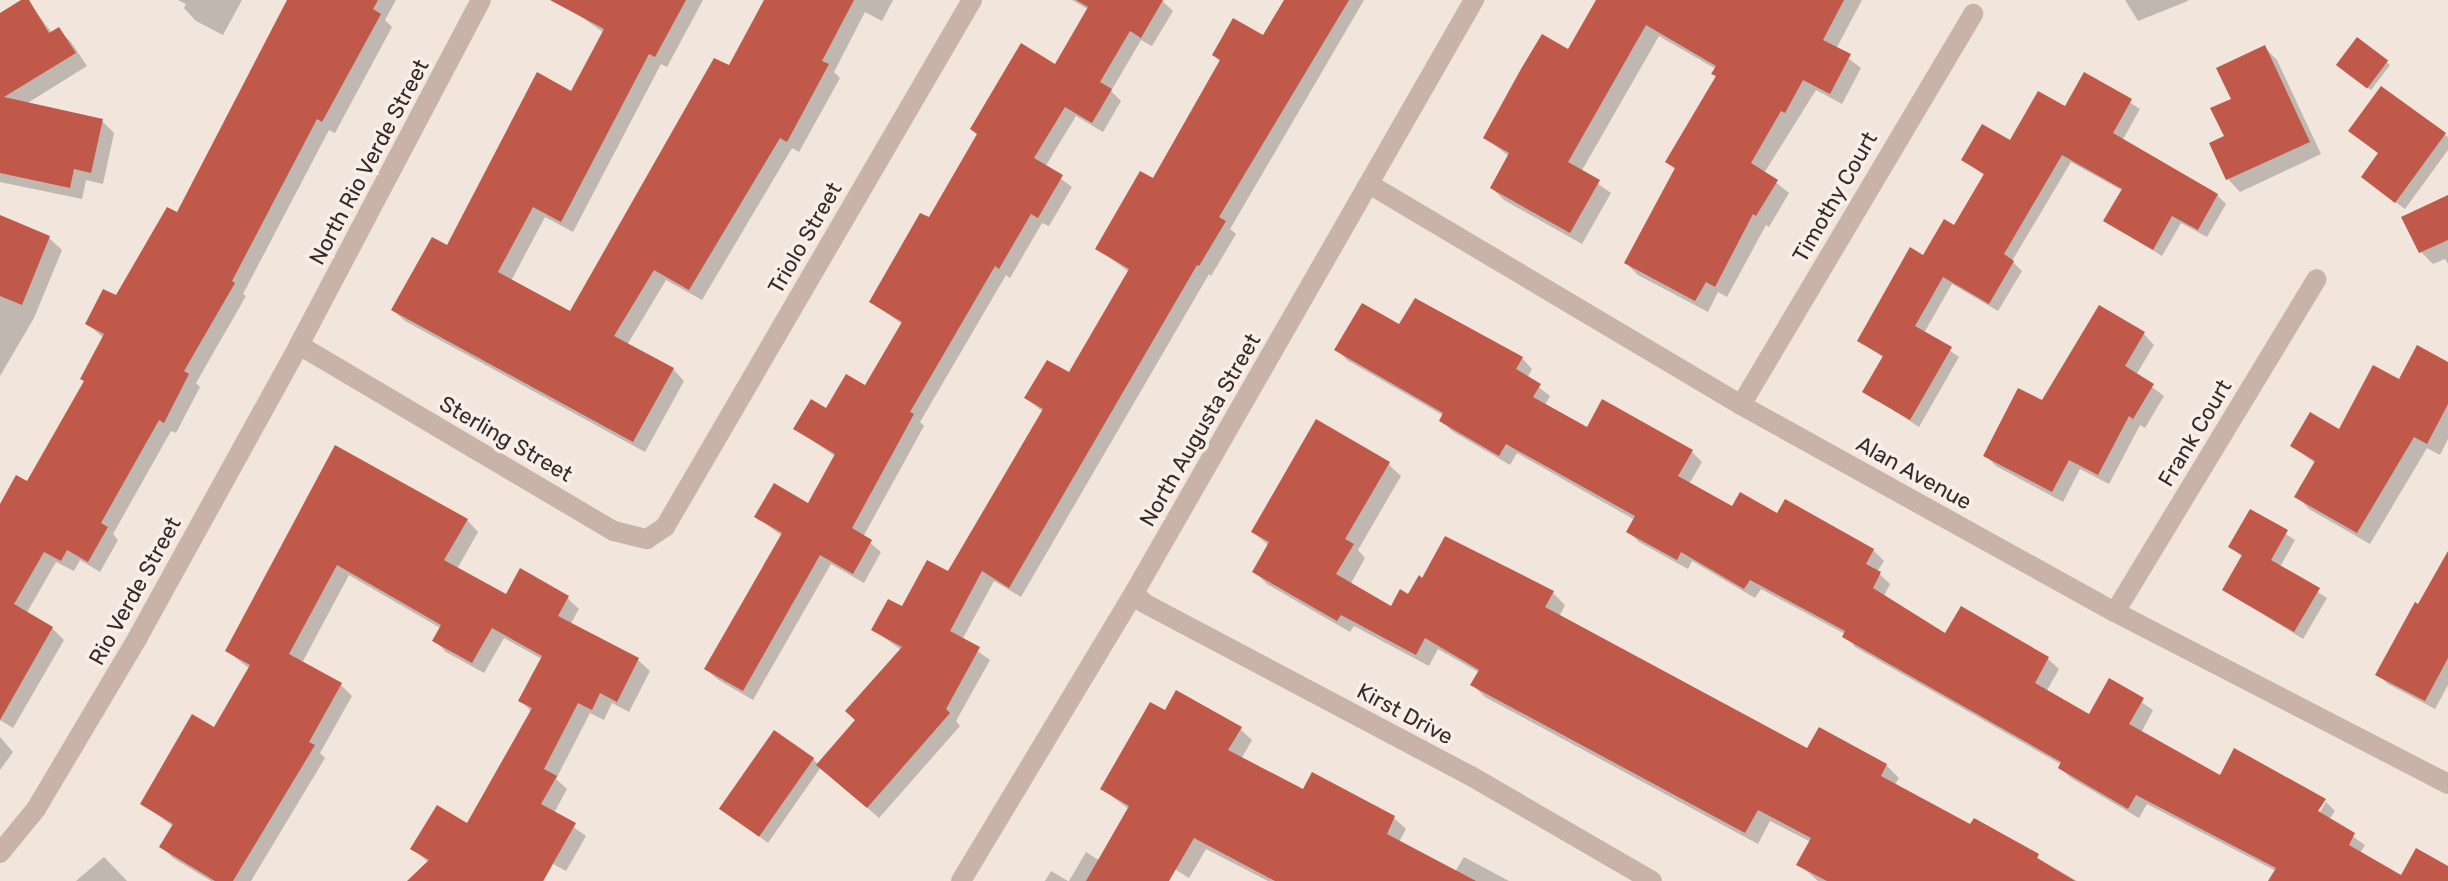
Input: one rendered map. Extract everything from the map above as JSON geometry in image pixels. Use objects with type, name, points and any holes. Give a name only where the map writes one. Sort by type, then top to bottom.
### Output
[{"type":"street","name":"North Rio Verde Street","points":[[299,345],[481,0]]},
{"type":"street","name":"Triolo Street","points":[[681,501],[972,0]]},
{"type":"street","name":"North Augusta Street","points":[[961,881],[1134,593],[1474,0]]},
{"type":"street","name":"Timothy Court","points":[[1741,405],[1973,14]]},
{"type":"street","name":"Alan Avenue","points":[[1369,184],[1741,405],[2115,612],[2448,784]]},
{"type":"street","name":"Frank Court","points":[[2115,612],[2317,279]]},
{"type":"street","name":"Sterling Street","points":[[299,345],[614,531],[647,539],[665,527],[681,501]]},
{"type":"street","name":"Rio Verde Street","points":[[0,853],[36,809],[138,637],[299,345]]},
{"type":"street","name":"Kirst Drive","points":[[1134,593],[1144,603],[1471,776],[1652,881]]},
{"type":"building","points":[[21,0],[29,0],[49,33],[59,27],[76,53],[4,97],[103,119],[91,173],[74,169],[70,188],[0,173],[0,13]]},
{"type":"building","points":[[287,0],[378,0],[373,9],[381,14],[322,122],[317,119],[232,281],[235,283],[184,371],[189,374],[164,423],[159,420],[101,523],[108,527],[88,562],[67,550],[61,561],[44,552],[14,604],[53,627],[0,720],[0,504],[16,475],[27,481],[84,381],[80,379],[104,334],[85,324],[103,289],[116,295],[167,207],[177,212]]},
{"type":"building","points":[[550,0],[686,0],[655,57],[649,54],[561,222],[533,207],[498,272],[570,311],[714,58],[729,65],[764,0],[854,0],[822,61],[829,64],[787,142],[780,138],[689,290],[654,270],[614,336],[674,368],[633,442],[391,310],[432,237],[447,245],[537,72],[571,91],[604,29]]},
{"type":"building","points":[[1076,0],[1163,0],[1141,38],[1130,31],[1100,82],[1112,89],[1092,123],[1065,107],[1034,158],[1063,175],[1038,218],[1031,214],[999,269],[995,266],[910,412],[914,414],[852,528],[872,540],[853,574],[820,555],[743,691],[704,669],[782,533],[754,517],[774,483],[808,503],[835,454],[793,429],[811,399],[826,408],[846,374],[865,385],[902,322],[869,302],[920,213],[929,217],[977,134],[970,129],[1021,43],[1055,64],[1088,7]]},
{"type":"building","points":[[1284,0],[1349,0],[1219,217],[1226,221],[1197,265],[1009,588],[982,571],[950,631],[980,647],[946,709],[950,713],[867,808],[816,765],[855,720],[845,711],[902,647],[871,630],[888,599],[902,606],[927,560],[948,571],[1043,409],[1024,398],[1047,360],[1069,372],[1129,269],[1095,249],[1140,171],[1153,178],[1220,60],[1212,55],[1233,18],[1263,35]]},
{"type":"building","points":[[1596,0],[1844,0],[1823,40],[1851,54],[1830,94],[1803,80],[1785,113],[1781,111],[1751,163],[1778,180],[1756,216],[1753,214],[1715,287],[1706,282],[1695,301],[1624,263],[1675,168],[1665,162],[1716,76],[1711,74],[1716,66],[1646,25],[1568,162],[1600,180],[1570,233],[1490,188],[1509,153],[1483,138],[1521,69],[1542,34],[1568,49]]},
{"type":"building","points":[[2357,37],[2388,60],[2367,88],[2336,65]]},
{"type":"building","points":[[2265,45],[2310,142],[2226,180],[2209,143],[2224,136],[2210,108],[2231,99],[2216,68]]},
{"type":"building","points":[[2084,72],[2132,99],[2113,133],[2218,194],[2198,230],[2172,216],[2153,250],[2103,221],[2122,189],[2062,155],[2004,254],[2014,261],[1989,304],[1943,277],[1915,326],[1952,347],[1910,420],[1862,392],[1883,356],[1857,341],[1910,247],[1923,255],[1944,219],[1954,225],[1984,174],[1961,160],[1982,124],[2010,140],[2038,91],[2065,106]]},
{"type":"building","points":[[2381,86],[2446,133],[2395,203],[2361,177],[2378,153],[2348,131]]},
{"type":"building","points":[[2448,195],[2448,240],[2419,253],[2401,217]]},
{"type":"building","points":[[0,215],[50,236],[22,305],[0,296]]},
{"type":"building","points":[[1415,298],[1523,357],[1516,369],[1541,384],[1533,397],[1587,427],[1602,399],[1693,450],[1678,476],[1732,506],[1740,492],[1777,513],[1785,499],[1874,549],[1866,564],[1881,572],[1873,588],[1945,633],[1961,606],[2049,657],[2035,683],[2089,714],[2109,678],[2144,698],[2129,724],[2220,775],[2234,748],[2326,799],[2318,811],[2355,833],[2349,845],[2401,875],[2416,848],[2448,866],[2448,881],[2268,881],[2276,868],[2136,795],[2128,809],[2058,768],[2061,762],[1842,637],[1845,631],[1750,580],[1744,589],[1681,552],[1677,560],[1626,532],[1635,516],[1506,444],[1499,456],[1439,421],[1443,413],[1334,350],[1362,303],[1399,324]]},
{"type":"building","points":[[2099,305],[2145,332],[2125,366],[2154,384],[2133,419],[2129,416],[2098,475],[2069,460],[2052,492],[1983,456],[2018,388],[2042,400]]},
{"type":"building","points":[[2417,345],[2448,362],[2448,404],[2427,444],[2414,437],[2357,533],[2294,497],[2315,461],[2290,446],[2310,412],[2339,429],[2373,365],[2399,379]]},
{"type":"building","points":[[1316,419],[1390,462],[1345,539],[1354,544],[1336,574],[1391,606],[1400,589],[1408,594],[1419,575],[1422,578],[1445,536],[1554,591],[1545,607],[1807,748],[1819,727],[1887,764],[1881,776],[1970,824],[1974,818],[2039,854],[2037,858],[2075,881],[1827,881],[1796,865],[1811,838],[1758,810],[1745,833],[1470,685],[1479,670],[1425,638],[1416,655],[1341,615],[1337,621],[1252,572],[1269,542],[1251,532]]},
{"type":"building","points":[[335,445],[468,519],[444,560],[506,594],[520,568],[569,596],[558,616],[639,658],[617,702],[600,693],[592,710],[578,703],[544,769],[557,776],[541,804],[576,823],[543,881],[407,881],[429,860],[410,849],[437,805],[467,823],[532,708],[518,701],[542,656],[492,628],[472,663],[432,641],[441,625],[337,565],[289,654],[342,683],[309,742],[315,745],[233,881],[215,881],[159,847],[173,824],[140,804],[192,714],[214,727],[250,665],[225,651]]},
{"type":"building","points":[[2250,509],[2288,530],[2271,560],[2320,588],[2294,632],[2222,590],[2242,555],[2228,547]]},
{"type":"building","points":[[2448,551],[2448,658],[2425,701],[2375,675],[2415,602],[2418,604]]},
{"type":"building","points":[[1176,690],[1242,727],[1228,750],[1303,789],[1312,772],[1395,816],[1387,834],[1476,881],[1275,881],[1194,838],[1169,881],[1086,881],[1129,806],[1100,789],[1150,702],[1165,710]]},
{"type":"building","points":[[774,730],[814,758],[759,837],[719,809]]}]
